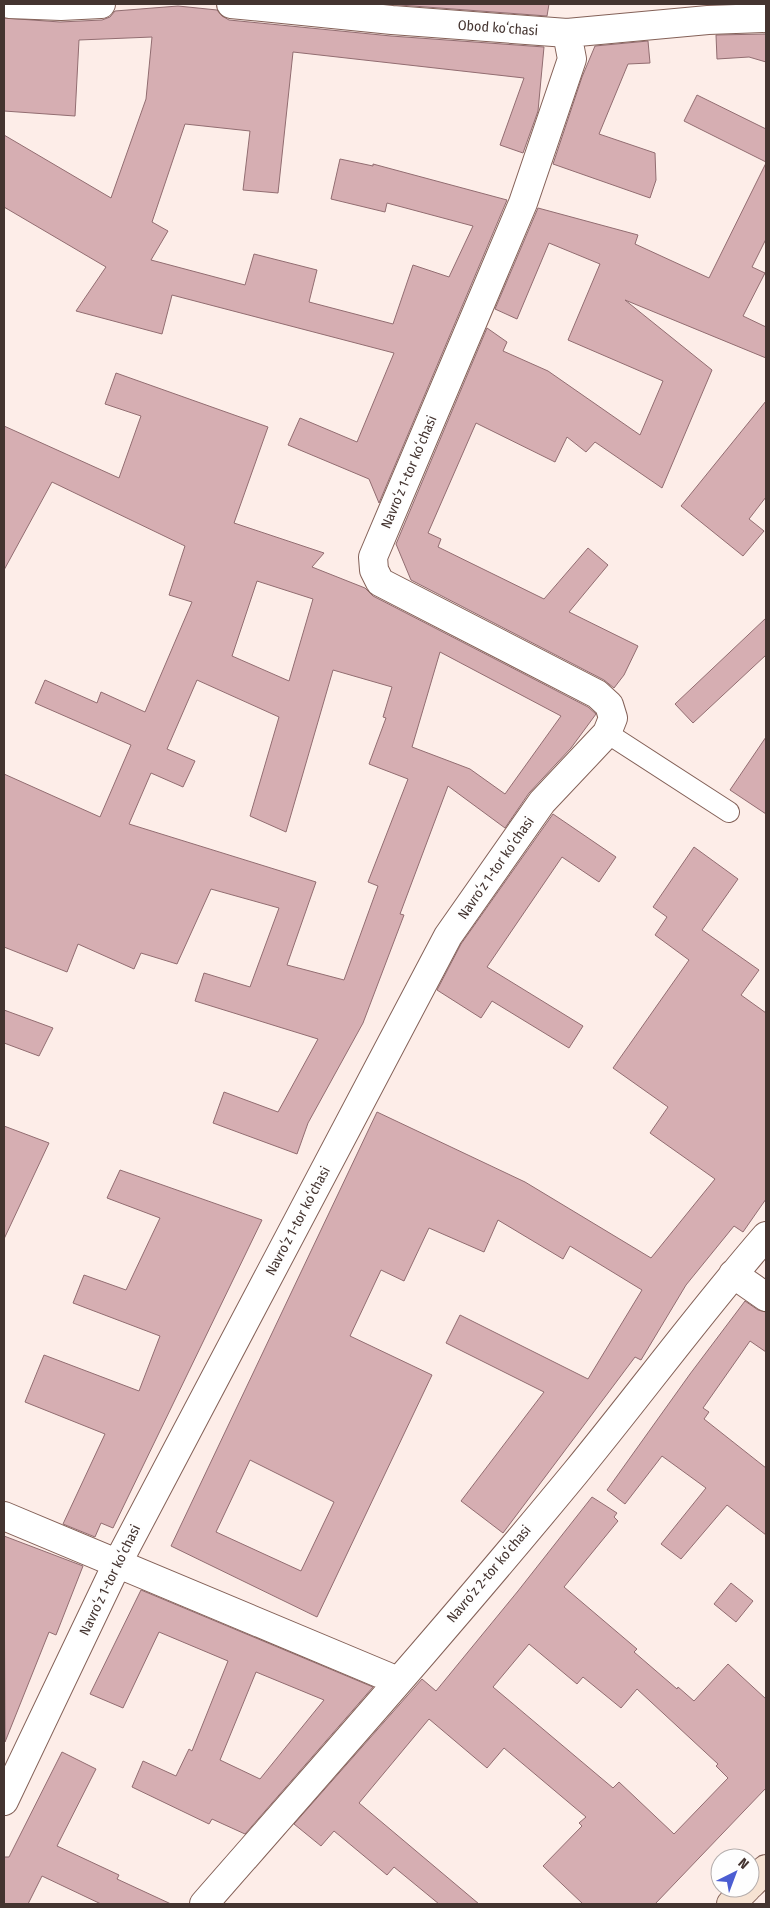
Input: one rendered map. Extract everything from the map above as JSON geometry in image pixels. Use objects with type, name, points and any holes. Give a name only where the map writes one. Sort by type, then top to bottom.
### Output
[{"type":"street","points":[[9,4],[61,6],[101,4]]},
{"type":"street","name":"Obod koʻchasi","points":[[231,4],[392,20],[567,33],[708,20],[766,18]]},
{"type":"street","name":"Navroʻz 1-tor koʻchasi","points":[[4,1800],[117,1564],[448,936],[542,802],[607,733],[613,718],[609,705],[597,694],[380,582],[374,570],[373,557],[523,203],[572,59],[567,33]]},
{"type":"street","name":"Navroʻz 2-tor koʻchasi","points":[[204,1904],[576,1472],[733,1274],[766,1236]]},
{"type":"street","points":[[733,1274],[766,1297]]},
{"type":"street","points":[[4,1516],[398,1681]]},
{"type":"lane","points":[[607,733],[729,812]]},
{"type":"building","points":[[386,4],[549,4],[547,16]]},
{"type":"building","points":[[178,6],[217,10],[229,20],[391,36],[544,47],[538,111],[523,153],[500,145],[524,78],[293,52],[278,193],[243,190],[250,131],[185,124],[152,222],[168,231],[151,260],[245,285],[254,254],[317,270],[309,302],[393,324],[413,265],[449,277],[473,226],[387,203],[385,212],[331,199],[340,159],[373,166],[373,164],[507,200],[379,503],[369,479],[288,445],[300,418],[357,442],[394,353],[172,295],[162,334],[76,311],[106,267],[4,207],[4,135],[111,198],[146,99],[152,37],[79,40],[75,116],[4,111],[4,18],[60,22],[102,20],[110,17],[115,11]]},
{"type":"building","points":[[766,34],[766,62],[749,57],[717,59],[716,35]]},
{"type":"building","points":[[648,41],[650,63],[628,64],[599,134],[655,153],[656,180],[650,198],[553,164],[582,77],[595,46]]},
{"type":"building","points":[[697,95],[766,129],[766,162],[684,121]]},
{"type":"building","points":[[766,163],[766,239],[752,267],[765,273],[743,316],[766,327],[766,358],[625,300],[712,370],[662,488],[595,442],[586,452],[567,437],[555,462],[476,423],[428,533],[441,539],[438,547],[544,599],[588,548],[608,565],[569,612],[638,646],[624,675],[614,688],[604,680],[411,580],[396,544],[487,328],[507,342],[503,351],[548,371],[640,435],[663,381],[568,340],[600,264],[549,243],[517,319],[495,309],[538,208],[638,235],[635,244],[709,278]]},
{"type":"building","points":[[116,373],[268,427],[234,523],[324,553],[312,567],[365,588],[373,596],[588,707],[596,714],[571,748],[529,793],[505,828],[448,786],[400,914],[404,915],[363,1023],[308,1123],[297,1154],[213,1123],[224,1092],[278,1112],[318,1039],[195,1001],[204,973],[250,987],[279,908],[211,889],[177,964],[141,953],[134,969],[78,944],[67,972],[4,947],[4,774],[100,817],[131,745],[35,703],[45,680],[97,703],[101,692],[145,712],[192,602],[169,595],[185,546],[52,482],[4,570],[4,426],[119,478],[141,416],[105,404]],"holes":[[[257,581],[313,599],[289,681],[232,656]],[[440,652],[561,716],[505,794],[470,769],[412,747]],[[333,670],[392,687],[383,717],[386,718],[369,764],[408,779],[368,882],[378,886],[344,980],[287,965],[316,882],[129,824],[151,773],[183,787],[195,761],[167,749],[197,680],[279,717],[250,816],[286,832]]]},
{"type":"building","points":[[766,401],[766,497],[749,519],[764,531],[743,556],[681,506]]},
{"type":"building","points":[[766,618],[766,655],[693,723],[675,704]]},
{"type":"building","points":[[766,737],[766,814],[730,790]]},
{"type":"building","points":[[553,814],[616,857],[599,882],[562,857],[487,967],[583,1026],[569,1048],[492,1001],[481,1018],[437,990],[461,944]]},
{"type":"building","points":[[694,847],[738,879],[702,930],[759,970],[741,995],[766,1013],[766,1199],[743,1232],[734,1226],[686,1285],[641,1360],[635,1357],[503,1533],[461,1501],[544,1392],[446,1343],[460,1315],[588,1379],[642,1290],[570,1246],[563,1259],[498,1220],[484,1252],[429,1228],[404,1281],[381,1270],[350,1336],[432,1375],[317,1617],[171,1546],[377,1112],[525,1182],[651,1258],[715,1179],[650,1133],[668,1107],[613,1068],[689,960],[655,935],[667,917],[653,907]],"holes":[[[250,1460],[334,1502],[301,1571],[216,1532]]]},
{"type":"building","points":[[4,1010],[53,1028],[39,1056],[4,1043]]},
{"type":"building","points":[[4,1126],[49,1143],[4,1239]]},
{"type":"building","points":[[120,1170],[262,1220],[113,1528],[101,1523],[95,1537],[63,1524],[105,1434],[25,1402],[44,1355],[139,1391],[160,1336],[73,1303],[84,1275],[126,1290],[160,1218],[107,1198]]},
{"type":"building","points":[[745,1301],[758,1310],[766,1312],[766,1352],[750,1341],[703,1408],[709,1412],[704,1419],[766,1468],[766,1535],[727,1505],[681,1559],[661,1544],[706,1488],[662,1456],[625,1504],[607,1490]]},
{"type":"building","points":[[592,1497],[617,1513],[614,1517],[618,1521],[564,1587],[637,1649],[634,1652],[694,1701],[728,1664],[766,1699],[766,1788],[655,1904],[583,1904],[543,1866],[582,1826],[579,1823],[586,1817],[504,1748],[487,1768],[429,1719],[359,1803],[479,1904],[439,1904],[394,1867],[387,1875],[334,1831],[321,1846],[294,1824],[422,1679],[436,1691]],"holes":[[[529,1644],[577,1684],[583,1677],[621,1708],[637,1689],[718,1764],[716,1766],[728,1778],[674,1834],[619,1782],[613,1788],[493,1687]]]},
{"type":"building","points":[[4,1536],[83,1566],[56,1635],[49,1632],[5,1742]]},
{"type":"building","points":[[731,1583],[753,1601],[736,1622],[714,1604]]},
{"type":"building","points":[[141,1590],[373,1687],[245,1834],[212,1819],[209,1824],[132,1787],[143,1761],[176,1776],[189,1749],[192,1751],[228,1661],[159,1632],[123,1708],[90,1694]],"holes":[[[256,1672],[324,1700],[260,1779],[220,1760]]]},
{"type":"building","points":[[62,1752],[96,1769],[57,1846],[119,1875],[117,1879],[171,1904],[101,1904],[42,1876],[28,1904],[4,1904],[4,1857],[9,1857]]}]
